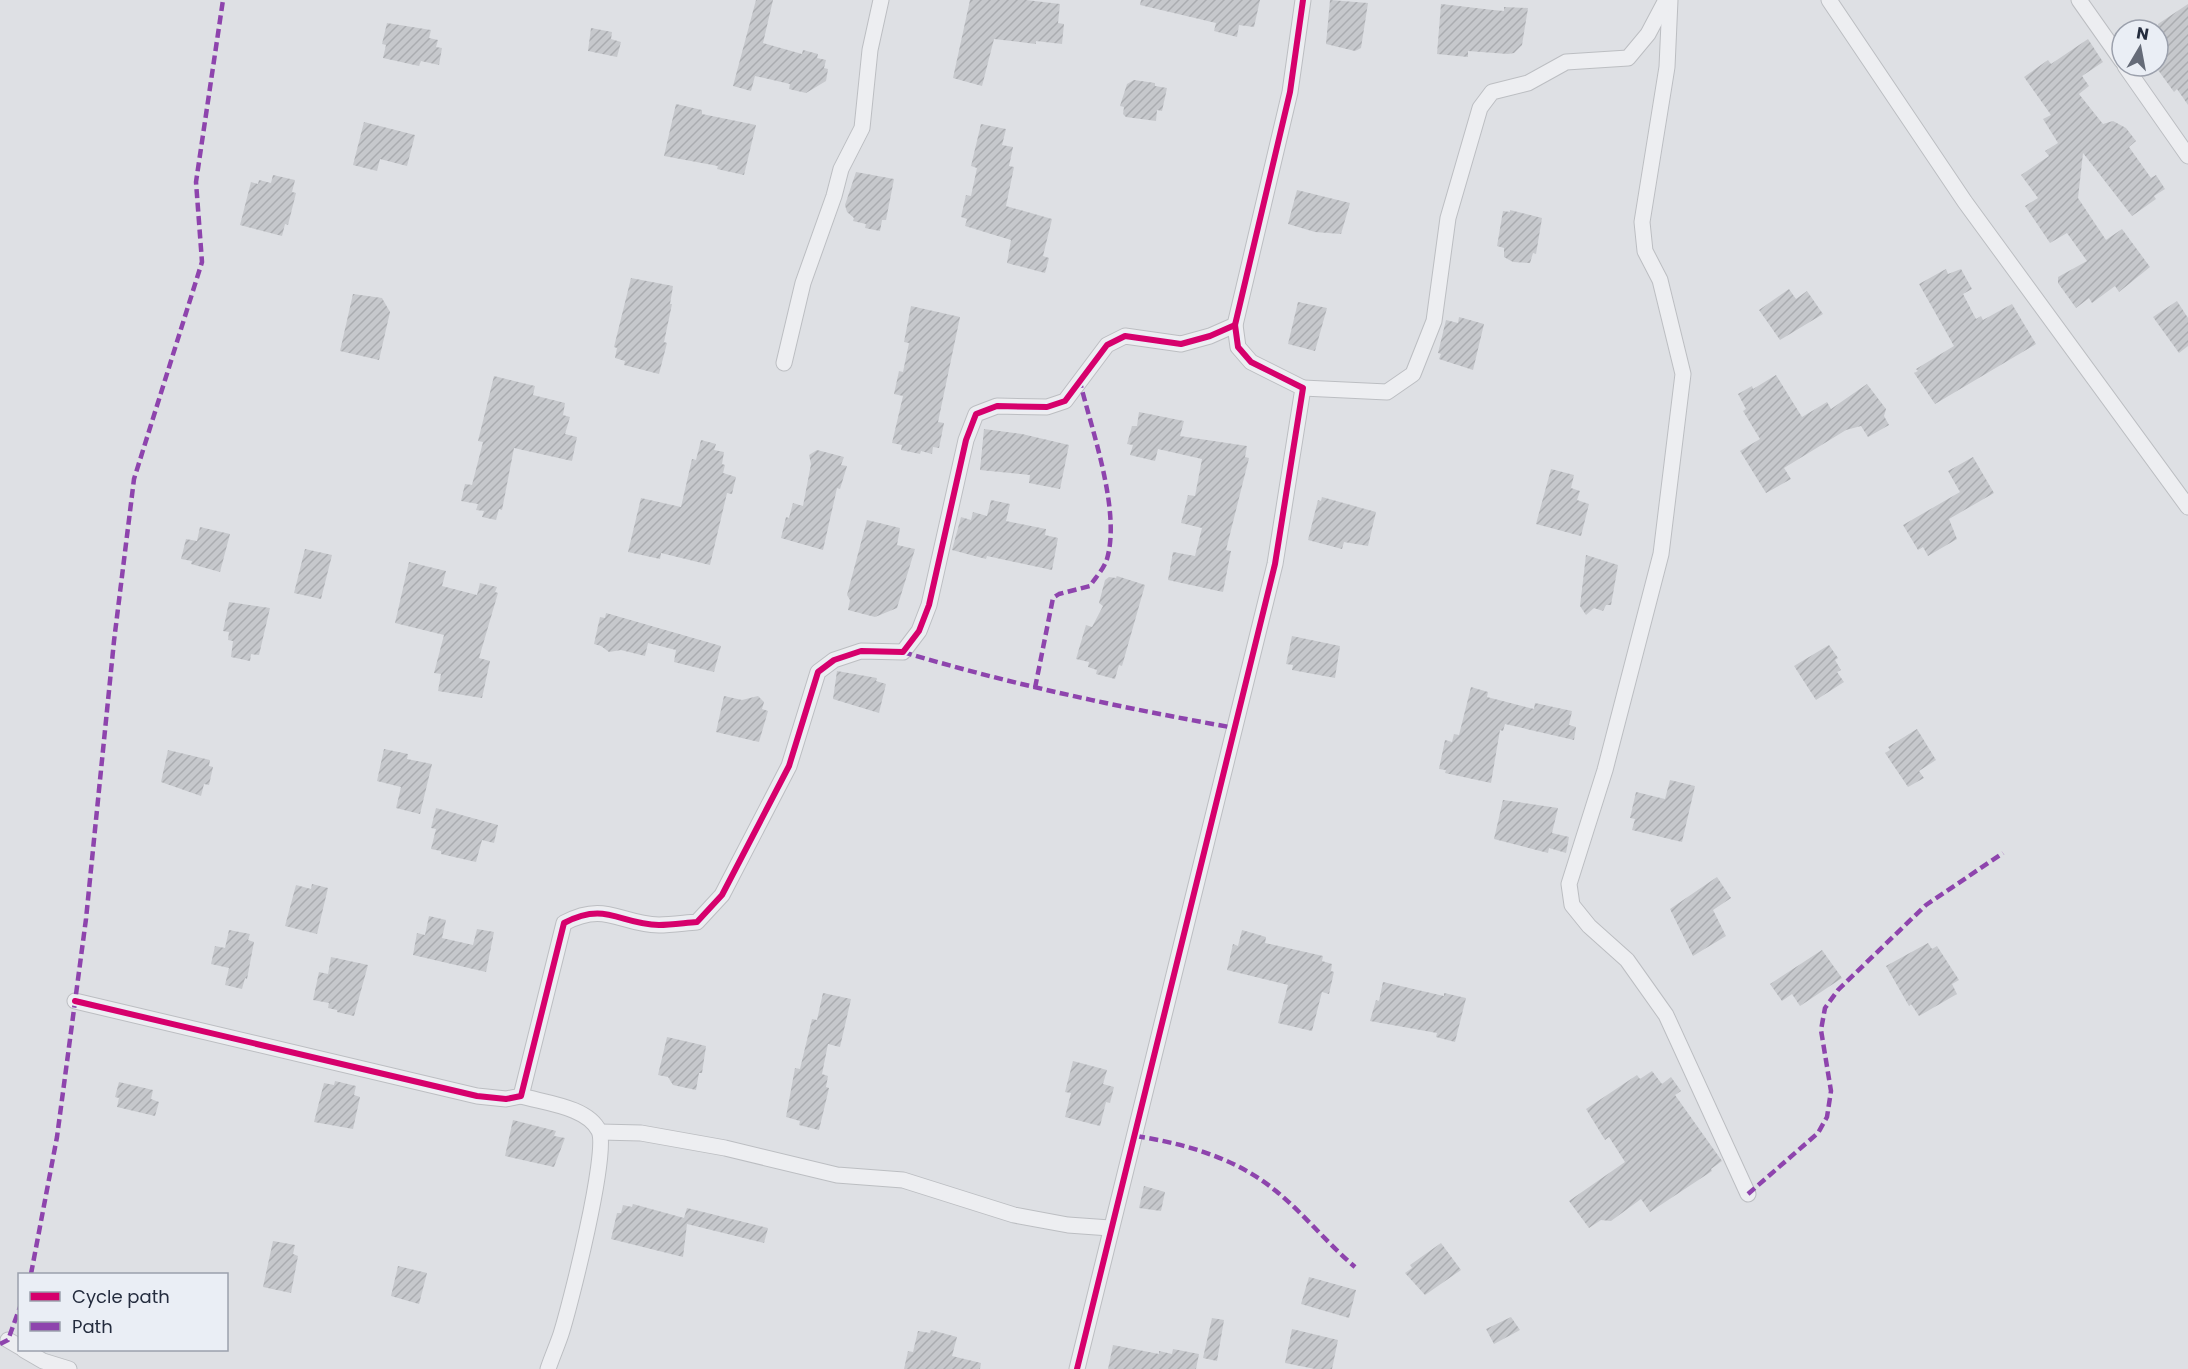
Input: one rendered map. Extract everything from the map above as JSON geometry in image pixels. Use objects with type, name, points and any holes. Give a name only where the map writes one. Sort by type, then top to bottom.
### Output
[{"type":"street","points":[[784,363],[802,283],[841,169],[862,128],[870,50],[881,0]]},
{"type":"street","points":[[1303,0],[1303,19],[1290,92],[1235,325],[1238,347],[1251,362],[1303,388],[1387,392],[1413,374],[1434,321],[1448,218],[1480,108],[1492,92],[1528,83],[1566,62],[1628,58],[1648,34],[1668,0]]},
{"type":"street","points":[[1668,0],[1667,67],[1642,222],[1645,251],[1660,280],[1683,374],[1661,554],[1605,770],[1569,884],[1572,905],[1589,926],[1628,960],[1666,1015],[1748,1194]]},
{"type":"street","points":[[1829,0],[1965,202],[2188,507]]},
{"type":"street","points":[[2079,0],[2110,44]]},
{"type":"street","points":[[2133,78],[2188,156]]},
{"type":"street","points":[[521,1096],[564,923],[581,914],[597,912],[658,925],[697,922],[722,895],[789,766],[818,672],[834,660],[861,651],[903,652],[919,631],[929,604],[966,440],[976,414],[997,406],[1047,407],[1065,401],[1107,345],[1125,336],[1181,344],[1210,336],[1235,325]]},
{"type":"street","points":[[1077,1369],[1275,564],[1303,388]]},
{"type":"street","points":[[75,1001],[477,1096],[506,1099],[521,1096],[570,1110],[589,1119],[600,1132],[601,1156],[561,1335],[548,1369]]},
{"type":"street","points":[[600,1132],[641,1133],[759,1154],[837,1175],[903,1180],[1014,1215],[1068,1225],[1110,1228]]},
{"type":"street","points":[[26,1351],[43,1361],[69,1369]]},
{"type":"building","points":[[756,0],[773,0],[763,43],[802,54],[803,50],[818,54],[817,58],[826,60],[824,68],[828,69],[826,81],[806,93],[789,89],[790,84],[755,76],[751,91],[733,86]]},
{"type":"building","points":[[970,0],[1026,0],[1060,4],[1058,23],[1064,24],[1062,44],[1036,41],[1036,44],[994,39],[982,86],[953,78]]},
{"type":"building","points":[[1141,0],[1260,0],[1254,27],[1239,25],[1237,37],[1214,31],[1216,23],[1140,5]]},
{"type":"building","points":[[1330,0],[1368,3],[1361,48],[1355,51],[1326,44]]},
{"type":"building","points":[[1441,4],[1504,11],[1504,7],[1528,8],[1522,45],[1514,53],[1508,54],[1468,51],[1468,57],[1437,54]]},
{"type":"building","points":[[2188,4],[2188,105],[2177,89],[2174,92],[2164,78],[2170,78],[2170,18],[2167,18]]},
{"type":"building","points":[[387,23],[431,30],[429,38],[438,40],[436,47],[442,48],[439,65],[421,61],[419,66],[383,58],[386,45],[382,44]]},
{"type":"building","points":[[591,28],[612,32],[611,39],[621,42],[617,57],[588,51]]},
{"type":"building","points":[[2088,39],[2103,62],[2082,76],[2089,86],[2079,94],[2103,124],[2113,121],[2126,128],[2136,141],[2129,147],[2151,178],[2156,175],[2165,189],[2154,196],[2156,199],[2132,216],[2083,153],[2078,198],[2106,240],[2122,229],[2150,267],[2119,292],[2115,286],[2092,303],[2089,298],[2076,308],[2058,283],[2058,277],[2087,261],[2067,233],[2050,243],[2025,206],[2038,198],[2021,175],[2049,156],[2045,151],[2058,143],[2043,119],[2051,115],[2024,77],[2048,60],[2051,64]]},
{"type":"building","points":[[1134,80],[1155,83],[1155,86],[1167,88],[1162,111],[1157,110],[1156,121],[1126,117],[1123,114],[1124,107],[1120,106],[1127,84]]},
{"type":"building","points":[[676,104],[702,110],[702,114],[756,125],[744,175],[717,169],[718,166],[664,156]]},
{"type":"building","points":[[364,122],[415,135],[407,166],[380,159],[377,171],[353,165]]},
{"type":"building","points":[[981,124],[1006,129],[1002,145],[1013,147],[1009,166],[1014,167],[1006,206],[1052,219],[1043,256],[1049,258],[1045,273],[1007,263],[1011,240],[965,226],[967,219],[961,217],[966,195],[971,196],[977,168],[971,166]]},
{"type":"building","points":[[856,172],[894,179],[886,220],[882,220],[880,231],[865,228],[866,224],[853,221],[854,218],[847,212],[845,205]]},
{"type":"building","points":[[273,175],[295,180],[292,192],[296,193],[288,225],[285,224],[282,236],[240,225],[251,182],[258,184],[259,180],[271,183]]},
{"type":"building","points":[[1297,190],[1350,203],[1341,234],[1315,232],[1288,224]]},
{"type":"building","points":[[1510,210],[1542,218],[1536,254],[1533,253],[1530,263],[1513,262],[1504,257],[1504,248],[1497,246],[1503,211],[1510,212]]},
{"type":"building","points":[[1946,269],[1948,274],[1961,269],[1972,289],[1963,294],[1976,319],[1981,316],[1983,320],[2012,304],[2036,344],[1935,404],[1914,373],[1918,371],[1916,369],[1954,346],[1919,284]]},
{"type":"building","points":[[631,278],[673,286],[670,304],[672,304],[664,342],[667,343],[659,374],[624,365],[625,361],[615,358],[617,348],[614,347]]},
{"type":"building","points":[[1789,289],[1796,299],[1807,291],[1823,314],[1780,340],[1759,310]]},
{"type":"building","points":[[353,294],[382,298],[390,312],[379,360],[340,351]]},
{"type":"building","points":[[2177,301],[2188,318],[2188,346],[2179,353],[2153,317]]},
{"type":"building","points":[[1298,302],[1327,308],[1315,351],[1288,344]]},
{"type":"building","points":[[911,306],[960,317],[938,422],[944,423],[939,448],[933,447],[932,454],[901,450],[902,445],[892,443],[903,396],[894,394],[899,371],[903,372],[909,343],[904,342]]},
{"type":"building","points":[[1459,317],[1484,324],[1473,370],[1439,359],[1441,354],[1438,353],[1446,320],[1458,323]]},
{"type":"building","points":[[1776,375],[1802,417],[1827,402],[1831,409],[1867,384],[1886,409],[1884,416],[1889,425],[1868,437],[1861,426],[1846,430],[1784,468],[1791,479],[1766,493],[1740,451],[1760,439],[1743,411],[1746,409],[1738,394],[1752,386],[1753,389]]},
{"type":"building","points":[[494,376],[535,386],[533,395],[565,403],[563,415],[570,417],[565,434],[577,437],[572,461],[514,448],[502,510],[499,509],[496,520],[482,517],[484,511],[476,510],[478,504],[461,501],[465,484],[472,485],[483,442],[478,441]]},
{"type":"building","points":[[1139,412],[1184,421],[1180,436],[1247,446],[1245,457],[1249,458],[1226,550],[1231,551],[1223,592],[1168,580],[1173,552],[1195,556],[1202,528],[1181,523],[1188,495],[1195,496],[1202,459],[1158,449],[1155,461],[1130,455],[1133,445],[1127,444],[1132,426],[1137,426]]},
{"type":"building","points":[[984,429],[1022,434],[1069,445],[1060,489],[1029,483],[1030,475],[980,470]]},
{"type":"building","points":[[701,440],[716,444],[714,450],[724,452],[723,473],[736,477],[732,494],[727,493],[710,565],[661,553],[660,559],[628,552],[641,498],[681,507],[692,459],[696,460]]},
{"type":"building","points":[[817,450],[844,457],[841,465],[847,466],[840,489],[837,488],[823,550],[781,538],[786,517],[789,518],[793,503],[803,506],[811,464],[809,455]]},
{"type":"building","points":[[1973,457],[1994,493],[1949,519],[1957,539],[1928,556],[1923,547],[1918,550],[1903,525],[1960,492],[1948,471]]},
{"type":"building","points":[[1551,469],[1574,475],[1571,488],[1580,491],[1577,500],[1589,504],[1581,536],[1536,524]]},
{"type":"building","points":[[1322,497],[1376,512],[1368,546],[1344,542],[1342,549],[1308,540],[1318,500],[1321,501]]},
{"type":"building","points":[[991,500],[1010,504],[1006,521],[1046,529],[1045,535],[1058,538],[1052,570],[987,556],[986,559],[952,550],[961,517],[971,520],[973,512],[987,516]]},
{"type":"building","points":[[867,520],[900,528],[897,545],[915,549],[897,608],[875,617],[848,610],[850,600],[847,595]]},
{"type":"building","points":[[200,527],[230,534],[220,572],[181,559],[186,539],[197,541]]},
{"type":"building","points":[[305,549],[332,555],[321,599],[294,593]]},
{"type":"building","points":[[1586,555],[1618,565],[1611,605],[1606,605],[1603,611],[1594,608],[1586,615],[1580,606]]},
{"type":"building","points":[[409,562],[446,571],[442,586],[477,595],[480,583],[497,587],[495,592],[498,593],[479,658],[490,661],[482,698],[438,691],[441,674],[434,673],[444,635],[395,623]]},
{"type":"building","points":[[1117,576],[1145,585],[1122,666],[1119,665],[1115,679],[1096,674],[1097,670],[1088,667],[1089,662],[1076,659],[1086,625],[1092,627],[1103,606],[1099,603],[1105,580]]},
{"type":"building","points":[[229,602],[270,608],[259,655],[251,654],[250,661],[231,657],[233,641],[228,640],[229,632],[223,631]]},
{"type":"building","points":[[606,613],[721,646],[714,672],[674,662],[676,650],[648,643],[645,656],[621,650],[609,652],[594,644],[600,617],[605,618]]},
{"type":"building","points":[[1292,636],[1340,646],[1335,678],[1292,670],[1293,665],[1286,664]]},
{"type":"building","points":[[1829,645],[1838,658],[1835,660],[1841,670],[1837,672],[1844,682],[1816,700],[1794,666]]},
{"type":"building","points":[[837,671],[877,678],[876,681],[886,684],[879,713],[833,699]]},
{"type":"building","points":[[1471,687],[1488,692],[1487,697],[1534,709],[1535,703],[1572,711],[1569,725],[1576,727],[1574,740],[1505,724],[1503,731],[1500,730],[1491,783],[1445,773],[1446,770],[1439,769],[1445,740],[1452,742],[1454,734],[1459,735]]},
{"type":"building","points":[[724,696],[742,700],[758,696],[764,702],[762,709],[768,711],[759,742],[716,732]]},
{"type":"building","points":[[1917,729],[1936,760],[1919,771],[1924,778],[1908,787],[1885,753],[1890,750],[1888,747]]},
{"type":"building","points":[[384,749],[408,754],[407,759],[432,764],[420,814],[396,808],[401,787],[377,781]]},
{"type":"building","points":[[168,750],[210,760],[209,766],[213,767],[209,785],[204,784],[201,796],[161,782]]},
{"type":"building","points":[[1670,780],[1695,786],[1682,842],[1632,830],[1635,819],[1630,818],[1636,792],[1665,799]]},
{"type":"building","points":[[1503,800],[1558,808],[1552,833],[1569,837],[1566,853],[1549,848],[1548,853],[1494,839]]},
{"type":"building","points":[[436,808],[498,825],[494,843],[482,840],[476,862],[441,854],[441,851],[431,849],[436,829],[431,828]]},
{"type":"building","points":[[1717,877],[1731,898],[1713,910],[1726,936],[1693,956],[1670,909]]},
{"type":"building","points":[[312,884],[328,888],[317,934],[285,926],[296,885],[311,889]]},
{"type":"building","points":[[429,916],[446,920],[442,938],[473,945],[477,929],[494,932],[486,972],[413,955],[417,933],[425,935]]},
{"type":"building","points":[[229,930],[250,934],[248,940],[254,942],[247,979],[245,978],[242,989],[225,985],[229,968],[211,964],[215,946],[225,948]]},
{"type":"building","points":[[1242,930],[1266,937],[1265,943],[1323,956],[1322,961],[1332,964],[1331,971],[1334,972],[1329,994],[1322,992],[1312,1031],[1278,1023],[1288,985],[1227,970],[1233,944],[1238,946]]},
{"type":"building","points":[[1928,943],[1932,949],[1937,946],[1959,980],[1952,984],[1957,994],[1919,1016],[1911,1004],[1909,1006],[1886,966]]},
{"type":"building","points":[[1822,950],[1842,978],[1800,1006],[1792,994],[1782,1001],[1770,984]]},
{"type":"building","points":[[331,957],[368,965],[354,1016],[328,1008],[329,1003],[313,1000],[319,972],[328,974]]},
{"type":"building","points":[[1383,982],[1444,996],[1444,993],[1466,998],[1455,1042],[1436,1037],[1437,1033],[1370,1021],[1376,1000],[1379,1001]]},
{"type":"building","points":[[823,993],[851,999],[840,1047],[828,1044],[822,1074],[828,1076],[826,1087],[829,1088],[819,1130],[799,1125],[800,1121],[786,1117],[795,1068],[800,1069],[812,1019],[817,1020]]},
{"type":"building","points":[[667,1037],[706,1046],[702,1073],[699,1073],[696,1090],[673,1085],[668,1077],[658,1075]]},
{"type":"building","points":[[1073,1061],[1107,1070],[1103,1084],[1114,1087],[1110,1103],[1106,1102],[1100,1126],[1065,1117],[1071,1093],[1065,1092]]},
{"type":"building","points":[[1652,1071],[1662,1084],[1671,1077],[1681,1091],[1675,1095],[1722,1161],[1711,1169],[1712,1171],[1650,1212],[1641,1199],[1611,1221],[1601,1220],[1589,1228],[1569,1201],[1625,1162],[1609,1137],[1605,1140],[1586,1109],[1637,1075],[1640,1079]]},
{"type":"building","points":[[335,1081],[356,1086],[354,1095],[360,1097],[353,1129],[314,1122],[324,1083],[334,1085]]},
{"type":"building","points":[[119,1082],[153,1090],[151,1099],[159,1102],[155,1116],[117,1107],[119,1098],[115,1097]]},
{"type":"building","points":[[513,1120],[556,1131],[554,1136],[565,1138],[554,1167],[505,1156]]},
{"type":"building","points":[[1144,1186],[1165,1192],[1161,1211],[1139,1208]]},
{"type":"building","points":[[633,1204],[684,1218],[687,1208],[768,1228],[764,1243],[687,1224],[683,1257],[611,1239],[617,1213],[621,1213],[623,1205],[632,1207]]},
{"type":"building","points":[[273,1241],[295,1245],[293,1254],[298,1256],[291,1293],[263,1287]]},
{"type":"building","points":[[1441,1243],[1461,1270],[1425,1295],[1405,1273],[1412,1268],[1410,1265]]},
{"type":"building","points":[[398,1266],[427,1273],[419,1304],[391,1296]]},
{"type":"building","points":[[1309,1277],[1356,1290],[1349,1318],[1301,1304]]},
{"type":"building","points":[[1511,1317],[1520,1330],[1494,1344],[1486,1329]]},
{"type":"building","points":[[1212,1318],[1224,1320],[1217,1361],[1203,1358]]},
{"type":"building","points":[[1292,1329],[1338,1340],[1332,1369],[1315,1369],[1285,1363]]},
{"type":"building","points":[[931,1330],[957,1337],[952,1356],[981,1363],[980,1369],[904,1369],[908,1351],[913,1352],[918,1331],[930,1333]]},
{"type":"building","points":[[1113,1345],[1159,1354],[1159,1351],[1172,1354],[1173,1349],[1199,1354],[1196,1369],[1108,1369]]},
{"type":"marked path","points":[[31,1273],[57,1137],[86,919],[114,641],[134,479],[202,262],[196,182],[223,0]]},
{"type":"marked path","points":[[1035,688],[1053,598],[1059,594],[1090,586],[1106,563],[1110,540],[1108,495],[1098,447],[1080,382]]},
{"type":"marked path","points":[[903,652],[1068,695],[1235,728]]},
{"type":"marked path","points":[[1748,1194],[1818,1133],[1827,1117],[1831,1091],[1821,1030],[1825,1008],[1838,990],[1926,905],[2003,853]]},
{"type":"marked path","points":[[1136,1136],[1173,1143],[1210,1154],[1261,1179],[1355,1267]]},
{"type":"marked path","points":[[0,1344],[8,1340],[18,1312]]},
{"type":"cycle path","points":[[1077,1369],[1275,564],[1303,388],[1251,362],[1238,347],[1235,325],[1290,92],[1303,0]]},
{"type":"cycle path","points":[[75,1001],[477,1096],[506,1099],[521,1096],[564,923],[591,914],[612,915],[645,924],[697,922],[722,895],[789,766],[818,672],[834,660],[861,651],[903,652],[919,631],[929,605],[966,440],[976,414],[997,406],[1047,407],[1065,401],[1107,345],[1125,336],[1181,344],[1210,336],[1235,325]]}]
